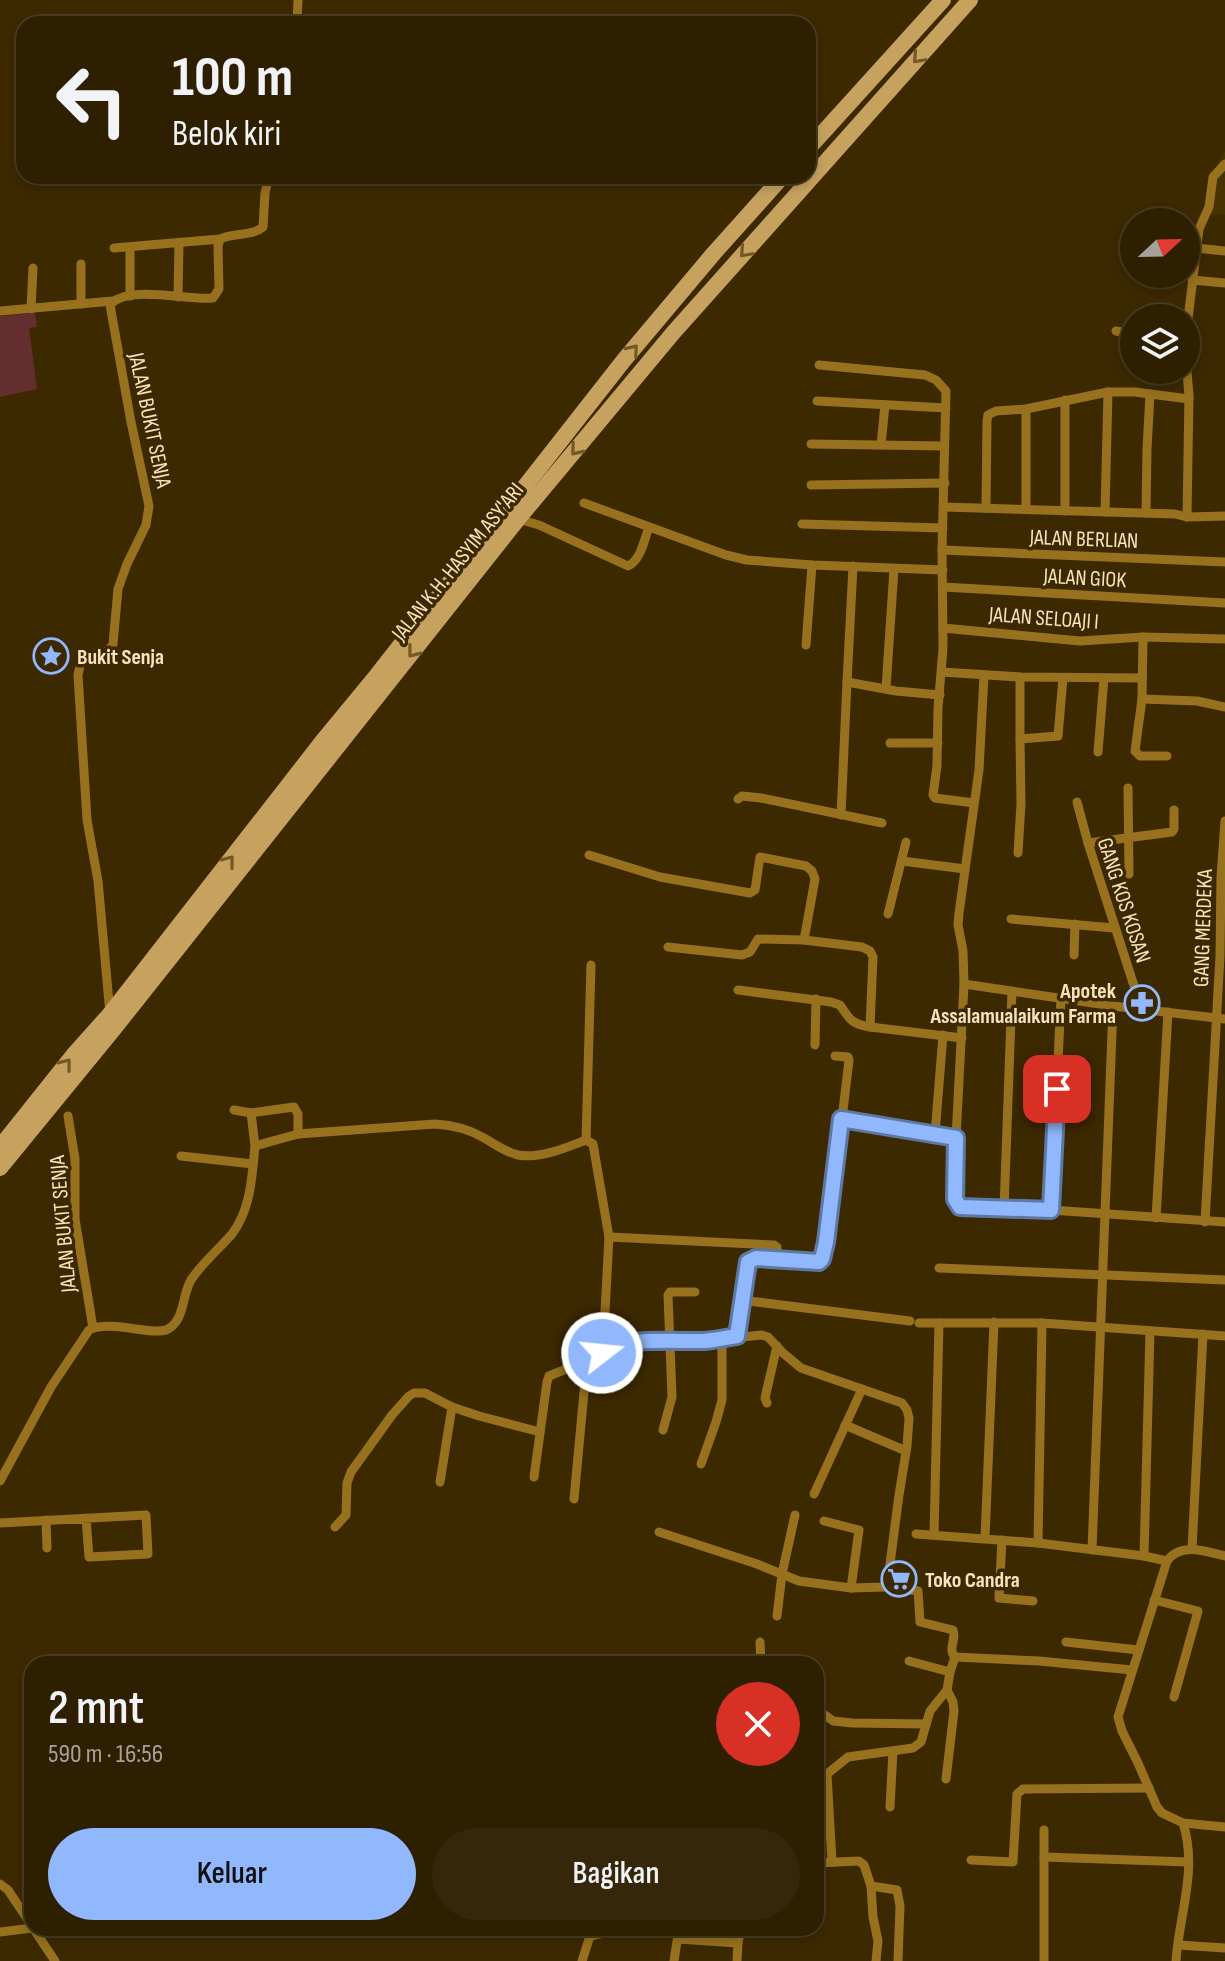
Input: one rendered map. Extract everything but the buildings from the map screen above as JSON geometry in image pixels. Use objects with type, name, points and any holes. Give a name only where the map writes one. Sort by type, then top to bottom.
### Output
[{"type":"highway","points":[[816,140],[943,0]]},
{"type":"highway","name":"JALAN K.H. HASYIM ASY'ARI","points":[[816,173],[970,0]]},
{"type":"highway","name":"JALAN K.H. HASYIM ASY'ARI","points":[[0,1147],[110,1014],[624,360],[776,184]]},
{"type":"highway","name":"JALAN K.H. HASYIM ASY'ARI","points":[[0,1168],[518,519],[673,333],[806,184]]},
{"type":"street","points":[[1200,228],[1209,207],[1213,177],[1225,164]]},
{"type":"street","points":[[114,248],[220,239],[258,231],[263,227],[267,184]]},
{"type":"street","points":[[0,311],[113,301],[130,296],[208,299],[216,296],[219,289],[220,239]]},
{"type":"street","points":[[178,297],[179,243]]},
{"type":"street","points":[[130,247],[130,296]]},
{"type":"street","points":[[1200,248],[1225,251]]},
{"type":"street","points":[[81,264],[81,304]]},
{"type":"street","points":[[31,309],[33,268]]},
{"type":"street","points":[[1200,281],[1225,283]]},
{"type":"street","name":"JALAN BUKIT SENJA","points":[[110,1014],[98,881],[87,820],[78,665],[85,655],[108,651],[113,644],[118,589],[143,533],[149,506],[110,311],[113,301]]},
{"type":"street","points":[[1116,331],[1120,332]]},
{"type":"street","points":[[819,365],[925,375],[936,380],[946,391],[942,672],[933,795],[935,798],[974,803]]},
{"type":"street","points":[[1187,517],[1188,384]]},
{"type":"street","points":[[986,508],[988,415],[991,413],[1108,392],[1189,399]]},
{"type":"street","points":[[1105,512],[1108,392]]},
{"type":"street","points":[[1146,513],[1150,394]]},
{"type":"street","points":[[1065,400],[1065,511]]},
{"type":"street","points":[[817,401],[946,408]]},
{"type":"street","points":[[881,445],[885,405]]},
{"type":"street","points":[[1026,409],[1026,509]]},
{"type":"street","points":[[811,444],[944,446]]},
{"type":"street","points":[[811,485],[945,483]]},
{"type":"street","points":[[584,503],[747,560],[943,570]]},
{"type":"street","points":[[944,507],[1225,516]]},
{"type":"street","points":[[518,519],[539,525],[628,566],[634,564],[649,527]]},
{"type":"street","points":[[802,524],[943,528]]},
{"type":"street","name":"JALAN BERLIAN","points":[[942,550],[1225,562]]},
{"type":"street","points":[[806,645],[812,565]]},
{"type":"street","points":[[841,815],[853,566]]},
{"type":"street","points":[[886,688],[894,569]]},
{"type":"street","name":"JALAN GIOK","points":[[943,587],[1225,603]]},
{"type":"street","name":"JALAN SELOAJI I","points":[[943,628],[1080,641],[1143,637],[1225,639]]},
{"type":"street","points":[[1143,637],[1142,699],[1135,751],[1140,756],[1167,756]]},
{"type":"street","points":[[942,672],[1020,677],[1141,678]]},
{"type":"street","points":[[984,675],[981,745],[958,925],[964,984],[956,1138],[955,1199],[958,1206],[1225,1222]]},
{"type":"street","points":[[1018,853],[1021,804],[1020,677]]},
{"type":"street","points":[[1020,739],[1058,736],[1063,678]]},
{"type":"street","points":[[1098,752],[1104,678]]},
{"type":"street","points":[[847,682],[940,695]]},
{"type":"street","points":[[1142,699],[1190,701],[1225,707]]},
{"type":"street","points":[[890,743],[938,743]]},
{"type":"street","points":[[1128,788],[1129,874]]},
{"type":"street","points":[[738,799],[742,796],[761,798],[882,823]]},
{"type":"street","name":"GANG KOS KOSAN","points":[[1077,802],[1135,989],[1138,1009]]},
{"type":"street","points":[[1088,843],[1172,832],[1174,810]]},
{"type":"street","name":"GANG MERDEKA","points":[[1205,1222],[1220,1018],[1221,877],[1225,821]]},
{"type":"street","points":[[888,914],[906,842]]},
{"type":"street","points":[[589,855],[660,877],[750,893],[755,890],[760,857],[806,866],[815,879],[804,940]]},
{"type":"street","points":[[902,861],[965,869]]},
{"type":"street","points":[[1011,919],[1114,928]]},
{"type":"street","points":[[1074,955],[1075,924]]},
{"type":"street","points":[[668,947],[742,955],[750,952],[758,939],[804,940],[862,947],[870,951],[873,957],[870,1027]]},
{"type":"street","points":[[586,1140],[591,965]]},
{"type":"street","points":[[964,984],[1220,1018]]},
{"type":"street","points":[[738,990],[816,999],[840,1005],[855,1025],[962,1038]]},
{"type":"street","points":[[1004,1209],[1012,991]]},
{"type":"street","points":[[1051,1210],[1061,998]]},
{"type":"street","points":[[815,1045],[816,999]]},
{"type":"street","points":[[1092,1550],[1113,1006]]},
{"type":"street","points":[[1156,1218],[1168,1012]]},
{"type":"street","points":[[935,1134],[943,1035]]},
{"type":"street","points":[[737,1336],[748,1262],[756,1258],[815,1263],[822,1259],[849,1059],[835,1056]]},
{"type":"street","points":[[234,1110],[251,1113],[294,1107],[298,1114],[298,1134]]},
{"type":"street","points":[[0,1481],[51,1387],[89,1330],[119,1327],[160,1331],[174,1324],[183,1307],[189,1282],[242,1219],[252,1178],[255,1146],[251,1113]]},
{"type":"street","name":"JALAN BUKIT SENJA","points":[[68,1116],[75,1159],[75,1219],[93,1328]]},
{"type":"street","points":[[841,1119],[956,1138]]},
{"type":"street","points":[[255,1146],[298,1134],[446,1125],[481,1136],[518,1155],[543,1154],[586,1140],[593,1144],[609,1237],[604,1331],[607,1347]]},
{"type":"street","points":[[181,1156],[253,1164]]},
{"type":"street","points":[[609,1237],[774,1245],[777,1247],[777,1259]]},
{"type":"street","points":[[939,1268],[1225,1280]]},
{"type":"street","points":[[663,1430],[672,1397],[668,1293],[695,1292]]},
{"type":"street","points":[[741,1300],[914,1322],[1042,1323],[1225,1336]]},
{"type":"street","points":[[985,1538],[994,1322]]},
{"type":"street","points":[[934,1534],[939,1323]]},
{"type":"street","points":[[1038,1543],[1042,1323]]},
{"type":"street","points":[[1144,1556],[1150,1331]]},
{"type":"street","points":[[1192,1549],[1203,1334]]},
{"type":"street","points":[[534,1477],[549,1376],[596,1357],[607,1347],[628,1343],[765,1335],[801,1368],[905,1405],[909,1418],[906,1451],[887,1587]]},
{"type":"street","points":[[701,1464],[722,1400],[722,1338]]},
{"type":"street","points":[[767,1403],[765,1398],[777,1346]]},
{"type":"street","points":[[574,1499],[587,1360]]},
{"type":"street","points":[[814,1494],[862,1389]]},
{"type":"street","points":[[335,1527],[346,1515],[349,1477],[409,1396],[425,1393],[452,1407],[540,1432]]},
{"type":"street","points":[[440,1482],[452,1407]]},
{"type":"street","points":[[845,1425],[906,1451]]},
{"type":"street","points":[[0,1523],[46,1520],[86,1518],[146,1515],[148,1554],[89,1557],[86,1518]]},
{"type":"street","points":[[777,1616],[782,1574],[795,1515]]},
{"type":"street","points":[[46,1520],[47,1548]]},
{"type":"street","points":[[824,1521],[859,1530],[851,1588]]},
{"type":"street","points":[[659,1532],[799,1581],[851,1588],[887,1587],[918,1591],[920,1622],[953,1630],[951,1652],[955,1657],[1132,1670]]},
{"type":"street","points":[[916,1534],[1038,1543],[1167,1561]]},
{"type":"street","points":[[1002,1540],[999,1598],[1033,1601]]},
{"type":"street","points":[[1225,1556],[1192,1549],[1176,1552],[1167,1561],[1118,1717],[1162,1813],[1183,1823],[1225,1827]]},
{"type":"street","points":[[1154,1600],[1198,1611],[1174,1697]]},
{"type":"street","points":[[760,1642],[761,1656]]},
{"type":"street","points":[[1066,1642],[1138,1650]]},
{"type":"street","points":[[824,1775],[848,1757],[918,1745],[930,1711],[947,1690],[955,1657]]},
{"type":"street","points":[[909,1661],[950,1672]]},
{"type":"street","points":[[946,1779],[954,1711],[947,1690]]},
{"type":"street","points":[[824,1715],[833,1721],[852,1723],[926,1724]]},
{"type":"street","points":[[890,1807],[893,1751]]},
{"type":"street","points":[[827,1774],[832,1862]]},
{"type":"street","points":[[971,1860],[1013,1862],[1017,1794],[1023,1789],[1149,1788]]},
{"type":"street","points":[[1176,1961],[1188,1881],[1187,1840],[1183,1823]]},
{"type":"street","points":[[1044,1830],[1044,1961]]},
{"type":"street","points":[[1044,1857],[1188,1862]]},
{"type":"street","points":[[824,1862],[859,1861],[864,1865],[871,1886],[878,1941],[876,1961]]},
{"type":"street","points":[[0,1884],[8,1890],[24,1915]]},
{"type":"street","points":[[871,1886],[897,1890],[900,1906],[898,1961]]},
{"type":"street","points":[[0,1932],[24,1928]]},
{"type":"street","points":[[38,1936],[55,1961]]},
{"type":"street","points":[[582,1961],[590,1936]]},
{"type":"street","points":[[674,1961],[678,1936]]},
{"type":"street","points":[[696,1936],[738,1943]]},
{"type":"street","points":[[737,1961],[739,1936]]},
{"type":"street","points":[[1178,1945],[1225,1948]]},
{"type":"shaded area","points":[[1225,151],[1225,215],[1209,214],[1218,162]]},
{"type":"shaded area","points":[[35,313],[37,327],[29,328],[37,389],[0,397],[0,316]]},
{"type":"place","name":"Bukit Senja","points":[[51,656]]},
{"type":"place","name":"Apotek Assalamualaikum Farma","points":[[1142,1003]]},
{"type":"place","name":"Toko Candra","points":[[899,1579]]},
{"type":"route","points":[[602,1353],[607,1347],[628,1343],[703,1341],[737,1336],[744,1283],[751,1259],[819,1262],[826,1242],[841,1119],[956,1138],[955,1199],[960,1207],[1051,1210],[1057,1089]]}]
